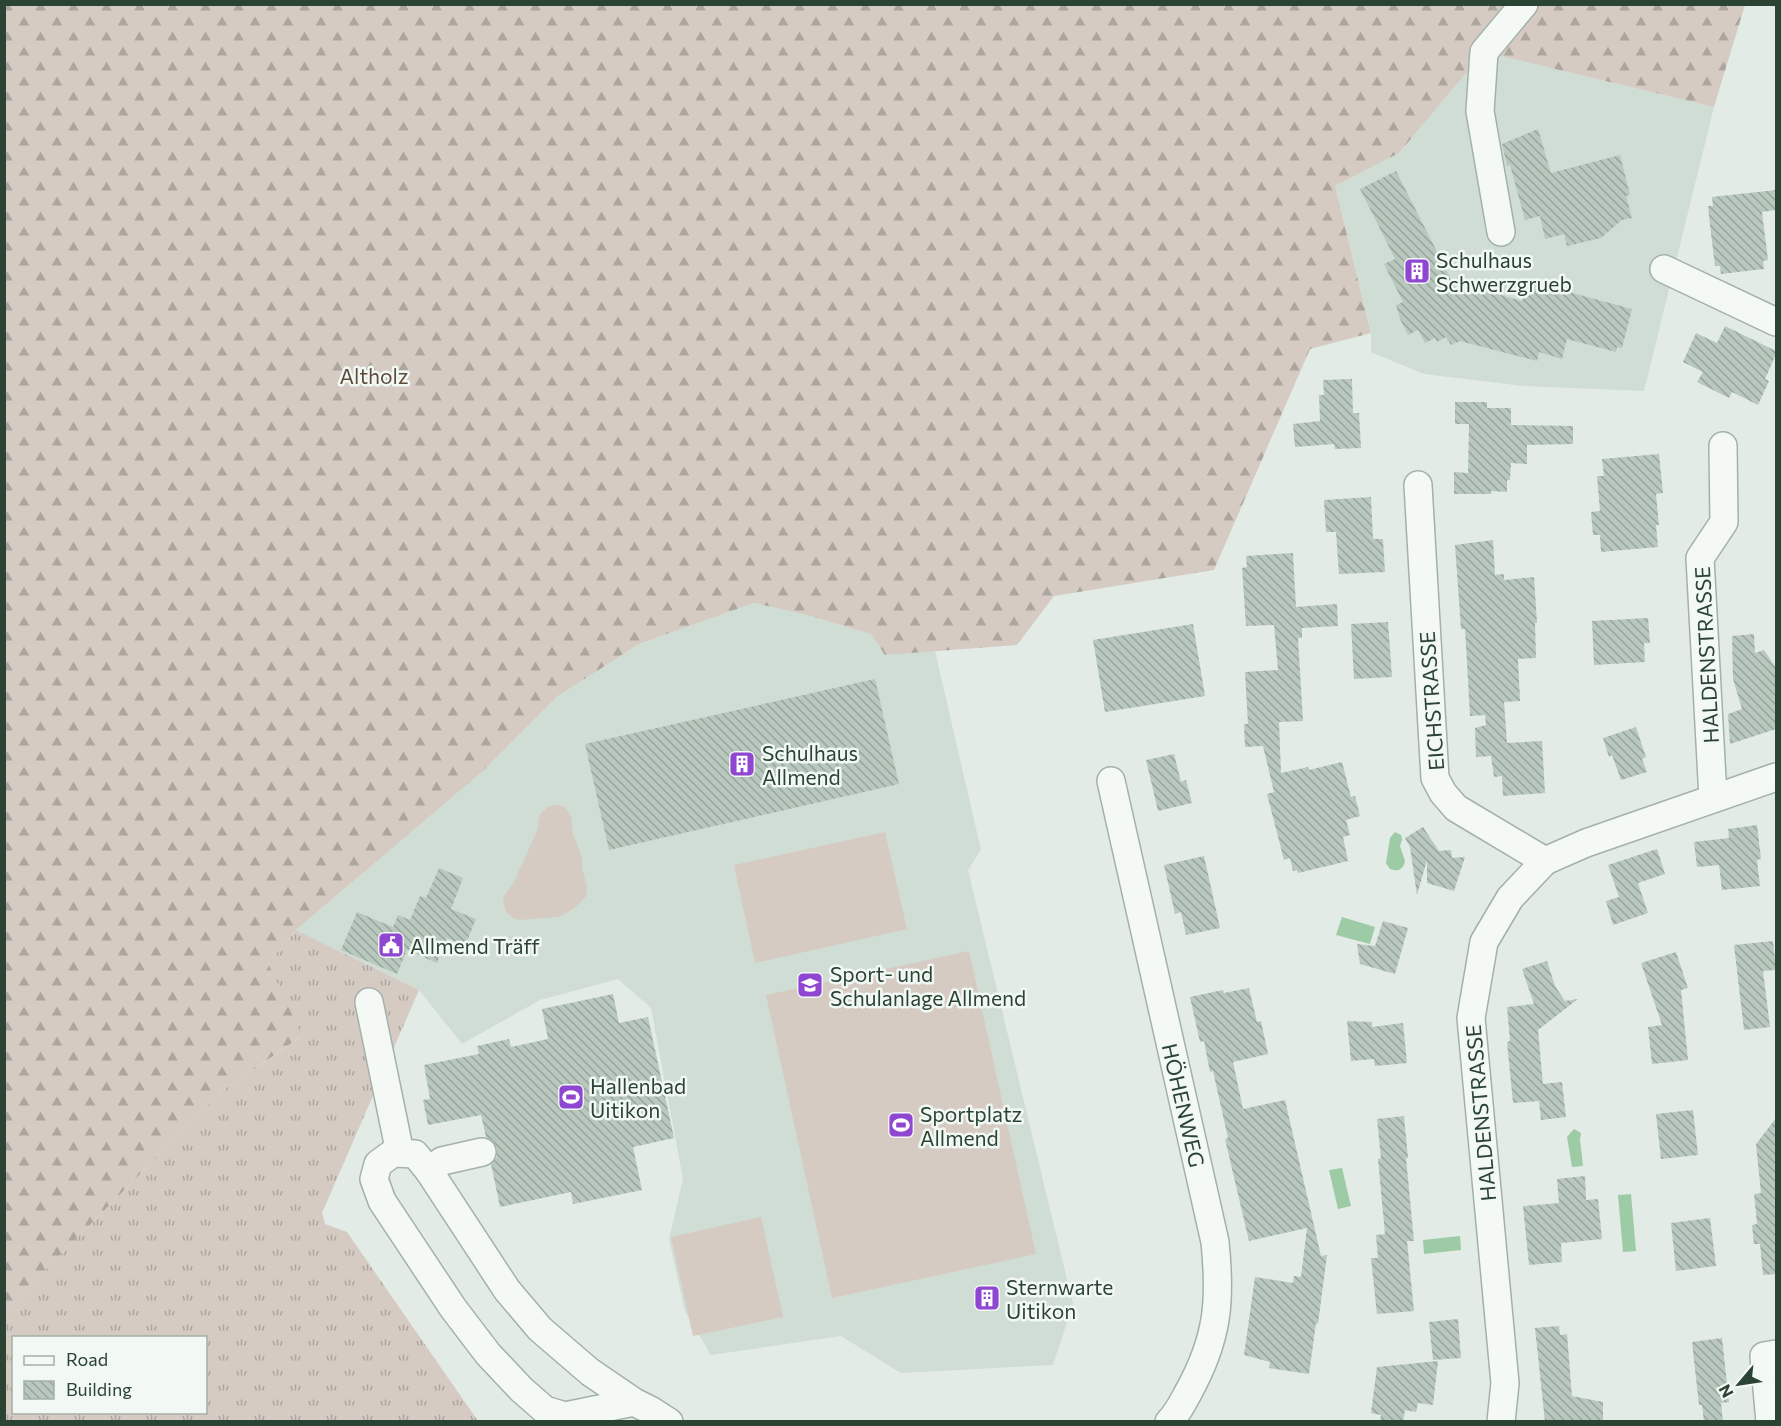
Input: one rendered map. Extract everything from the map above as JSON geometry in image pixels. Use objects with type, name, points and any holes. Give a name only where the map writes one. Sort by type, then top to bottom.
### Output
[{"type":"street","points":[[1501,232],[1480,111],[1484,52],[1524,4]]},
{"type":"street","points":[[1664,269],[1776,322]]},
{"type":"street","name":"HALDENSTRASSE","points":[[1713,798],[1700,558],[1724,522],[1723,446]]},
{"type":"street","name":"EICHSTRASSE","points":[[1418,484],[1435,778],[1443,793],[1456,808],[1545,861]]},
{"type":"street","name":"HALDENSTRASSE","points":[[1501,1422],[1504,1383],[1470,1018],[1484,942],[1510,898],[1545,861],[1586,843],[1776,777]]},
{"type":"street","name":"HÖHENWEG","points":[[1111,781],[1215,1242],[1218,1272],[1218,1303],[1212,1338],[1201,1370],[1169,1422]]},
{"type":"street","points":[[369,1002],[400,1153]]},
{"type":"street","points":[[429,1171],[442,1161],[482,1152]]},
{"type":"street","points":[[634,1402],[566,1416],[545,1410],[522,1390],[488,1354],[453,1308],[382,1201],[374,1179],[378,1164],[393,1153],[415,1154],[429,1171],[507,1290],[540,1329],[590,1372],[634,1402],[669,1422]]},
{"type":"street","points":[[1770,1422],[1764,1356],[1776,1354]]},
{"type":"shaded area","points":[[1484,52],[1714,107],[1644,391],[1523,386],[1424,374],[1371,352],[1371,332],[1335,186],[1399,153]]},
{"type":"shaded area","name":"Sport- und Schulanlage Allmend","points":[[754,603],[803,614],[871,634],[885,655],[935,651],[981,850],[968,870],[1073,1304],[1053,1365],[901,1373],[841,1336],[711,1355],[685,1311],[669,1239],[683,1179],[651,1008],[618,979],[540,1000],[462,1044],[419,990],[296,930],[483,771],[558,696],[639,644]]},
{"type":"shaded area","points":[[1395,832],[1401,835],[1400,846],[1405,861],[1400,870],[1390,869],[1386,863],[1390,838]]},
{"type":"shaded area","points":[[1342,917],[1375,927],[1370,944],[1336,935]]},
{"type":"shaded area","points":[[1574,1129],[1581,1133],[1583,1166],[1572,1167],[1567,1137]]},
{"type":"shaded area","points":[[1342,1168],[1351,1206],[1338,1209],[1329,1170]]},
{"type":"shaded area","points":[[1631,1194],[1636,1251],[1623,1252],[1618,1195]]},
{"type":"shaded area","points":[[1460,1236],[1461,1250],[1424,1254],[1423,1240]]},
{"type":"green space","name":"Altholz","points":[[5,5],[1745,5],[1714,107],[1484,52],[1399,153],[1335,186],[1371,333],[1310,349],[1214,570],[1054,596],[1017,645],[885,655],[871,634],[803,614],[754,603],[639,644],[558,696],[483,771],[296,930],[268,963],[302,1036],[222,1091],[5,1311]]},
{"type":"green space","points":[[553,805],[565,807],[571,816],[573,834],[582,857],[582,868],[587,887],[586,896],[570,911],[558,917],[520,920],[513,918],[506,912],[504,896],[513,884],[537,831],[540,814]]},
{"type":"green space","points":[[885,832],[907,929],[755,963],[734,865]]},
{"type":"green space","points":[[296,930],[419,990],[322,1213],[325,1224],[347,1232],[478,1421],[5,1422],[5,1311],[222,1091],[301,1037],[268,963]]},
{"type":"green space","name":"Sportplatz Allmend","points":[[969,951],[1036,1254],[832,1298],[766,995]]},
{"type":"green space","points":[[761,1217],[783,1317],[693,1336],[671,1237]]},
{"type":"building","points":[[1538,129],[1551,173],[1620,155],[1630,195],[1626,196],[1632,218],[1622,220],[1601,238],[1567,246],[1564,234],[1545,239],[1540,216],[1525,220],[1502,144]]},
{"type":"building","name":"Schulhaus Schwerzgrueb","points":[[1396,171],[1457,291],[1469,286],[1522,301],[1528,281],[1632,309],[1622,348],[1617,347],[1616,352],[1567,339],[1562,359],[1539,352],[1537,361],[1460,341],[1451,345],[1446,337],[1437,342],[1435,338],[1425,343],[1418,330],[1408,335],[1396,305],[1403,302],[1384,264],[1395,259],[1360,189]]},
{"type":"building","points":[[1776,190],[1776,210],[1762,212],[1768,260],[1763,261],[1764,269],[1721,274],[1720,266],[1715,266],[1710,225],[1708,206],[1713,206],[1712,197]]},
{"type":"building","points":[[1725,326],[1776,351],[1765,379],[1769,381],[1758,405],[1732,392],[1729,398],[1697,382],[1703,372],[1683,362],[1696,333],[1717,343]]},
{"type":"building","points":[[1352,379],[1353,413],[1359,413],[1361,448],[1335,449],[1334,444],[1295,447],[1293,424],[1320,421],[1319,395],[1324,395],[1323,380]]},
{"type":"building","points":[[1455,402],[1487,402],[1487,408],[1511,408],[1511,425],[1573,426],[1573,444],[1527,445],[1527,464],[1511,463],[1507,492],[1454,494],[1454,472],[1468,473],[1469,424],[1455,424]]},
{"type":"building","points":[[1659,454],[1663,493],[1656,494],[1659,525],[1656,525],[1658,547],[1601,552],[1600,535],[1593,535],[1591,512],[1600,511],[1597,476],[1604,476],[1602,459]]},
{"type":"building","points":[[1371,497],[1373,539],[1383,539],[1385,572],[1339,574],[1336,532],[1326,532],[1324,500]]},
{"type":"building","points":[[1493,540],[1495,575],[1504,574],[1504,580],[1534,577],[1537,623],[1535,623],[1536,658],[1518,659],[1520,701],[1504,702],[1507,743],[1542,741],[1545,793],[1503,796],[1502,776],[1494,777],[1491,756],[1476,757],[1475,728],[1486,725],[1485,715],[1470,716],[1465,629],[1461,629],[1455,545]]},
{"type":"building","points":[[1293,553],[1296,607],[1337,604],[1338,626],[1302,628],[1302,638],[1298,638],[1303,721],[1279,722],[1281,773],[1308,767],[1309,770],[1342,762],[1351,797],[1355,796],[1360,816],[1346,820],[1350,835],[1343,837],[1348,861],[1298,873],[1297,870],[1293,871],[1290,858],[1284,860],[1267,794],[1274,792],[1263,746],[1245,747],[1244,724],[1248,724],[1245,672],[1278,670],[1274,625],[1246,626],[1242,568],[1247,567],[1246,556]]},
{"type":"building","points":[[1648,618],[1650,643],[1644,643],[1645,662],[1594,665],[1592,621]]},
{"type":"building","points":[[1388,622],[1392,677],[1354,679],[1351,624]]},
{"type":"building","points":[[1193,624],[1205,696],[1105,712],[1093,640]]},
{"type":"building","points":[[1754,634],[1755,653],[1764,650],[1776,668],[1776,729],[1730,744],[1728,714],[1742,709],[1733,679],[1732,636]]},
{"type":"building","name":"Schulhaus Allmend","points":[[875,679],[899,784],[609,850],[585,744]]},
{"type":"building","points":[[1636,727],[1646,757],[1642,759],[1647,772],[1621,780],[1612,755],[1609,757],[1603,738]]},
{"type":"building","points":[[1174,754],[1181,782],[1186,780],[1192,803],[1158,811],[1146,760]]},
{"type":"building","points":[[1757,825],[1761,859],[1757,860],[1760,886],[1722,890],[1719,865],[1697,867],[1694,842],[1729,838],[1728,829]]},
{"type":"building","points":[[1423,827],[1439,851],[1451,850],[1452,858],[1465,857],[1454,891],[1427,883],[1427,860],[1417,895],[1410,847],[1405,838]]},
{"type":"building","points":[[1657,849],[1665,874],[1638,883],[1648,913],[1613,925],[1606,901],[1619,897],[1608,865]]},
{"type":"building","points":[[1204,856],[1220,928],[1186,935],[1181,912],[1175,914],[1164,865]]},
{"type":"building","points":[[439,868],[463,878],[451,909],[476,919],[465,946],[447,938],[437,963],[407,950],[397,974],[341,950],[357,912],[393,927],[398,915],[410,920],[420,896],[426,898]]},
{"type":"building","points":[[1383,921],[1408,928],[1395,974],[1360,964],[1357,944],[1375,946]]},
{"type":"building","points":[[1773,941],[1776,970],[1763,971],[1770,1027],[1744,1030],[1734,945]]},
{"type":"building","points":[[1676,952],[1688,988],[1681,990],[1688,1060],[1652,1064],[1648,1027],[1662,1025],[1641,963]]},
{"type":"building","points":[[1547,961],[1555,986],[1565,1001],[1578,999],[1538,1030],[1543,1084],[1562,1082],[1566,1117],[1541,1120],[1539,1101],[1513,1103],[1507,1042],[1510,1041],[1507,1007],[1534,1004],[1522,969]]},
{"type":"building","points":[[1249,988],[1257,1022],[1261,1021],[1268,1054],[1233,1062],[1243,1109],[1285,1100],[1321,1256],[1327,1255],[1309,1374],[1269,1368],[1270,1362],[1244,1355],[1255,1277],[1293,1283],[1294,1276],[1301,1277],[1307,1228],[1249,1241],[1225,1139],[1228,1138],[1213,1071],[1210,1072],[1204,1041],[1200,1042],[1190,997],[1223,990],[1224,993]]},
{"type":"building","name":"Hallenbad Uitikon","points":[[613,994],[619,1023],[648,1017],[674,1138],[633,1147],[642,1190],[573,1204],[571,1192],[500,1207],[491,1164],[497,1157],[497,1149],[493,1141],[486,1137],[481,1115],[428,1125],[423,1100],[430,1099],[424,1065],[479,1054],[477,1046],[509,1039],[511,1047],[548,1039],[542,1009]]},
{"type":"building","points":[[1347,1021],[1372,1022],[1372,1027],[1403,1023],[1407,1063],[1375,1066],[1374,1059],[1351,1061]]},
{"type":"building","points":[[1693,1110],[1698,1155],[1661,1159],[1656,1114]]},
{"type":"building","points":[[1404,1116],[1414,1241],[1407,1241],[1414,1311],[1377,1314],[1371,1258],[1378,1258],[1376,1235],[1385,1234],[1377,1119]]},
{"type":"building","points":[[1776,1118],[1776,1274],[1763,1275],[1760,1244],[1754,1244],[1752,1225],[1757,1224],[1754,1194],[1761,1193],[1756,1144]]},
{"type":"building","points":[[1585,1176],[1586,1200],[1598,1199],[1602,1239],[1561,1243],[1562,1262],[1529,1265],[1523,1206],[1559,1203],[1557,1179]]},
{"type":"building","points":[[1710,1218],[1716,1266],[1676,1271],[1671,1223]]},
{"type":"building","name":"Sternwarte Uitikon","points":[[987,1289],[996,1291],[997,1301],[989,1309],[983,1309],[976,1300],[977,1294]]},
{"type":"building","points":[[1458,1319],[1461,1358],[1433,1360],[1429,1322]]},
{"type":"building","points":[[1559,1326],[1560,1335],[1567,1334],[1572,1396],[1603,1402],[1603,1422],[1545,1422],[1535,1328]]},
{"type":"building","points":[[1722,1338],[1729,1402],[1721,1403],[1723,1422],[1704,1422],[1702,1405],[1699,1405],[1692,1342]]},
{"type":"building","points":[[1438,1361],[1433,1405],[1418,1403],[1416,1412],[1405,1410],[1403,1422],[1380,1422],[1381,1415],[1371,1413],[1377,1367]]},
{"type":"place","name":"Schulhaus Schwerzgrueb","points":[[1417,271]]},
{"type":"place","name":"Schulhaus Allmend","points":[[742,764]]},
{"type":"place","name":"Allmend Träff","points":[[391,945]]},
{"type":"place","name":"Sport- und Schulanlage Allmend","points":[[810,985]]},
{"type":"place","name":"Hallenbad Uitikon","points":[[571,1097]]},
{"type":"place","name":"Sportplatz Allmend","points":[[901,1125]]},
{"type":"place","name":"Sternwarte Uitikon","points":[[987,1298]]}]
